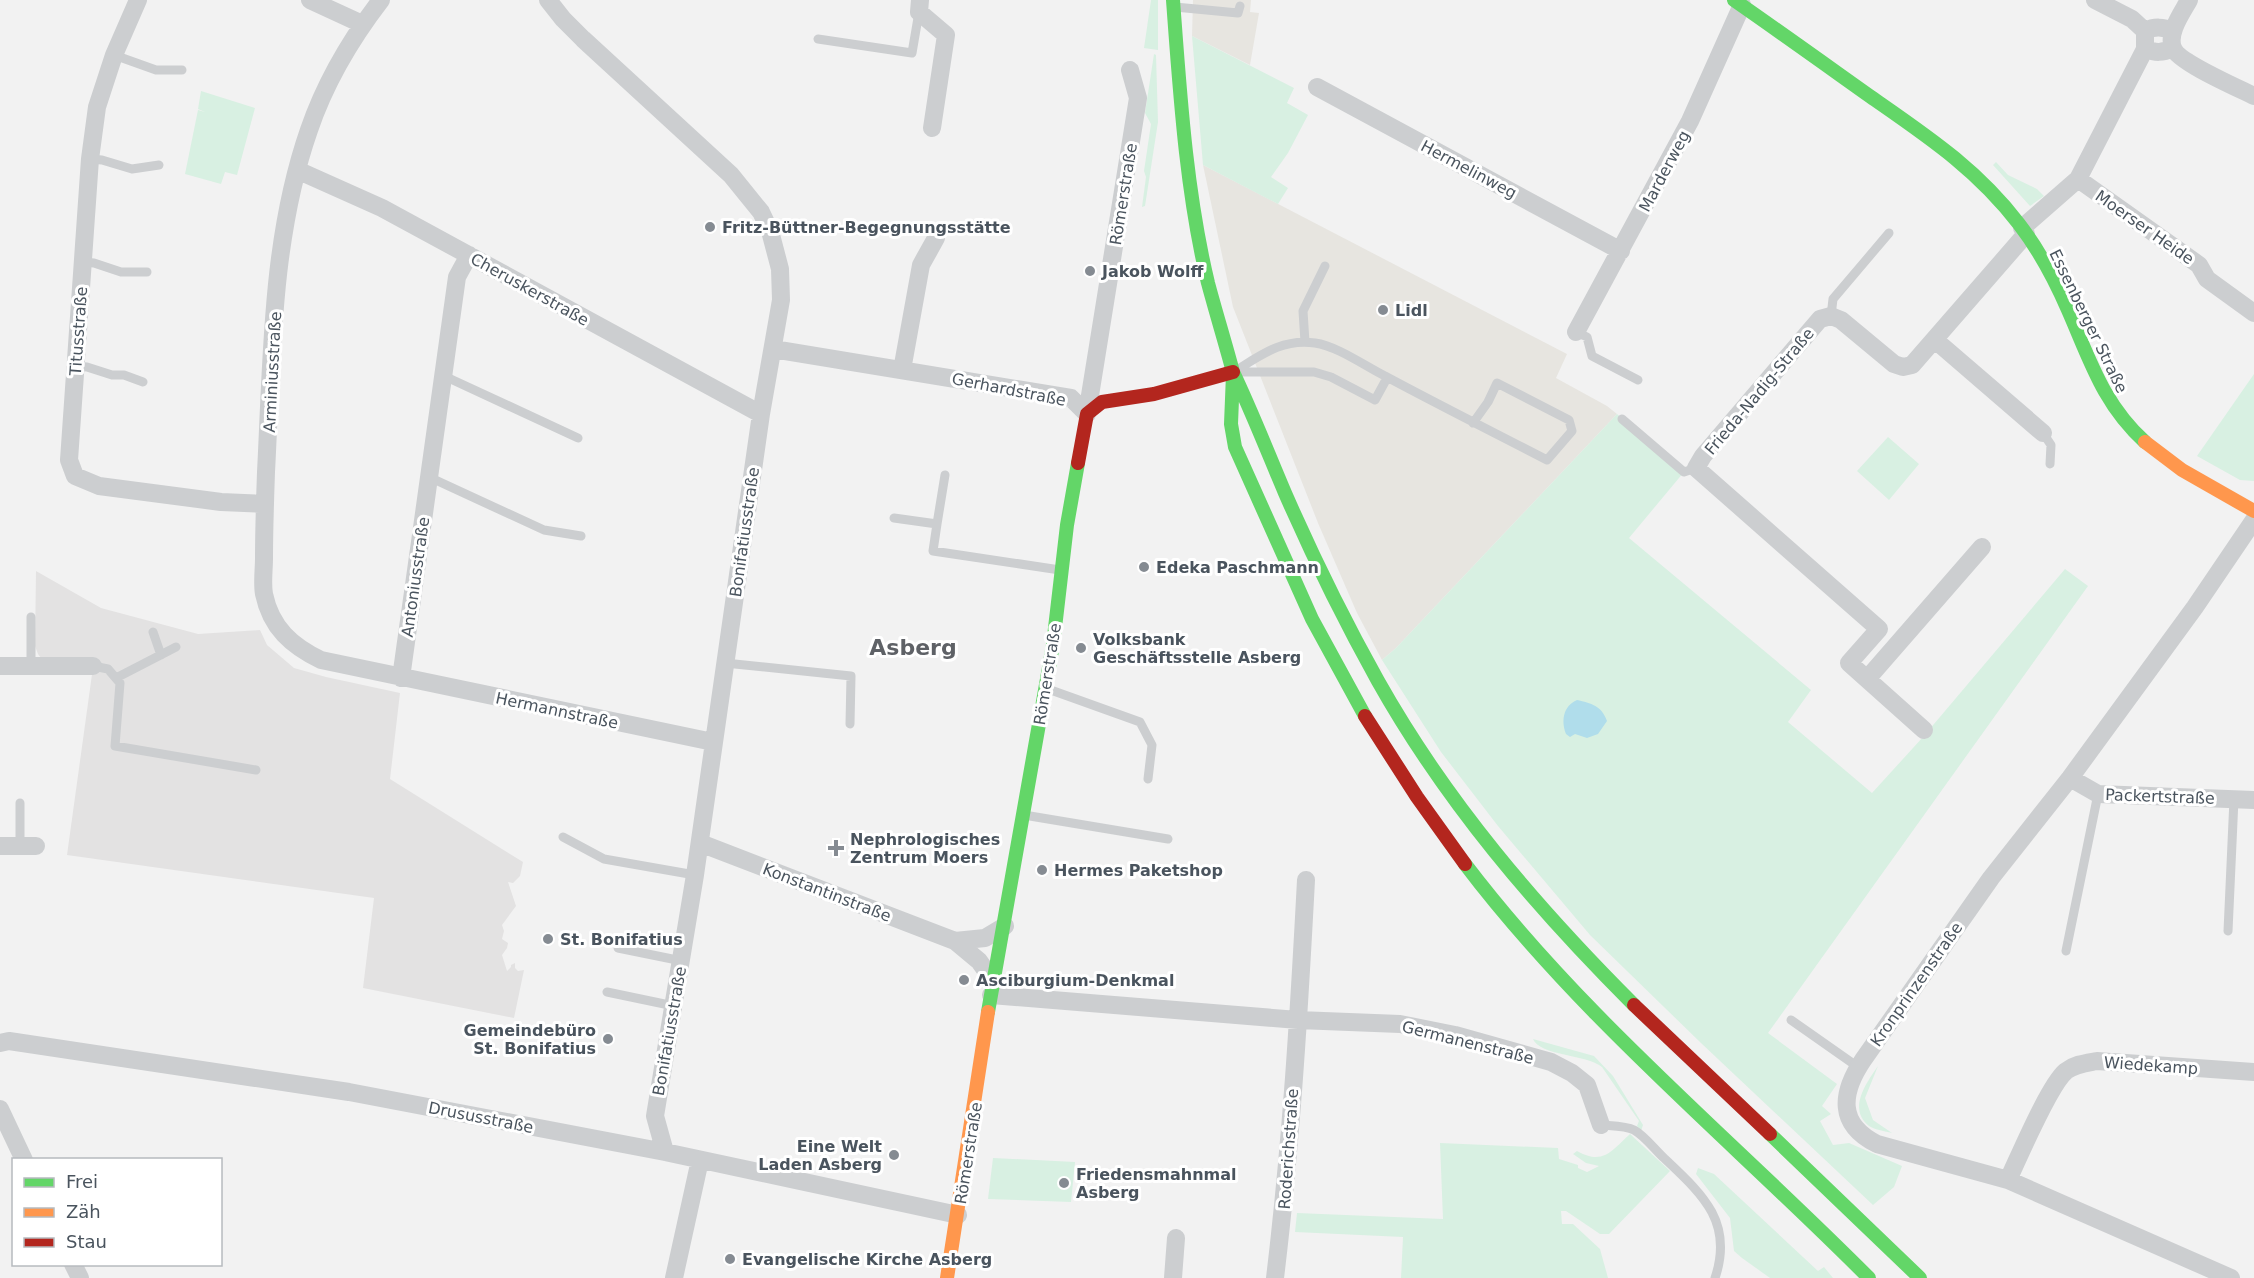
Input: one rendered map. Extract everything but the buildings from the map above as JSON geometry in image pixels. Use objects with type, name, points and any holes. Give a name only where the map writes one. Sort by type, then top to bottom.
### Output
[{"type":"main road","points":[[1173,3],[1181,107],[1195,209],[1208,282],[1233,372],[1254,414],[1292,509],[1364,656],[1438,776],[1469,821],[1574,943],[1710,1079],[1830,1189],[1920,1278]]},
{"type":"main road","name":"Essenberger Straße","points":[[1738,3],[1952,154],[1985,183],[2024,231],[2044,263],[2064,300],[2108,401],[2119,417],[2132,430],[2184,470],[2254,511]]},
{"type":"main road","points":[[1233,372],[1231,434],[1252,489],[1305,605],[1343,678],[1415,794],[1461,859],[1511,922],[1554,968],[1689,1104],[1869,1278]]},
{"type":"main road","name":"Gerhardstraße","points":[[1087,414],[1102,402],[1162,392],[1233,372]]},
{"type":"main road","name":"Römerstraße","points":[[947,1278],[993,989],[1045,688],[1067,525],[1087,414]]},
{"type":"main road","points":[[1852,1261],[1863,1278]]},
{"type":"street","name":"Titusstraße","points":[[138,0],[114,55],[97,106],[90,159],[69,460],[75,476],[99,486],[221,502],[265,504]]},
{"type":"street","points":[[310,0],[362,24]]},
{"type":"street","name":"Arminiusstraße","points":[[381,0],[362,24],[322,95],[297,170],[286,215],[273,326],[265,504],[264,593],[272,618],[284,636],[301,650],[321,660],[402,678]]},
{"type":"street","name":"Bonifatiusstraße","points":[[548,0],[563,19],[731,175],[761,212],[773,239],[780,269],[781,300],[761,414],[682,961],[655,1116],[665,1152]]},
{"type":"street","points":[[2095,0],[2132,19],[2145,40],[2163,53],[2173,40],[2189,0]]},
{"type":"street","name":"Marderweg","points":[[1576,332],[1690,121],[1738,3]]},
{"type":"street","points":[[920,6],[946,34],[932,128]]},
{"type":"street","points":[[2145,40],[2152,27],[2164,28],[2173,40],[2182,60],[2254,96]]},
{"type":"street","name":"Moerser Heide","points":[[2024,231],[2078,179],[2145,40]]},
{"type":"street","name":"Römerstraße","points":[[1087,414],[1138,98],[1130,70]]},
{"type":"street","name":"Hermelinweg","points":[[1317,87],[1621,251]]},
{"type":"street","name":"Cheruskerstraße","points":[[297,170],[382,208],[761,414]]},
{"type":"street","name":"Moerser Heide","points":[[2078,179],[2199,265],[2207,279],[2254,313]]},
{"type":"street","name":"Frieda-Nadig-Straße","points":[[1897,645],[1696,468],[1703,456],[1820,319],[1831,316],[1841,320],[1894,364],[1903,367],[1912,364],[1935,340],[2024,231]]},
{"type":"street","points":[[902,370],[921,265],[936,238]]},
{"type":"street","name":"Antoniusstraße","points":[[402,678],[457,277],[468,255]]},
{"type":"street","points":[[1935,340],[2043,433]]},
{"type":"street","name":"Gerhardstraße","points":[[773,349],[1071,398],[1087,414]]},
{"type":"street","name":"Kronprinzenstraße","points":[[2231,1278],[2008,1180],[1897,1151],[1864,1138],[1854,1129],[1848,1117],[1846,1104],[1850,1084],[1858,1067],[1990,878],[2070,778],[2195,607],[2254,520]]},
{"type":"street","points":[[1868,679],[1982,547]]},
{"type":"street","points":[[1879,629],[1849,663],[1924,730]]},
{"type":"street","points":[[0,666],[93,666]]},
{"type":"street","name":"Hermannstraße","points":[[402,678],[713,742]]},
{"type":"street","name":"Packertstraße","points":[[2070,778],[2098,794],[2254,800]]},
{"type":"street","name":"Konstantinstraße","points":[[700,843],[955,941],[979,961],[993,989]]},
{"type":"street","points":[[0,846],[28,846]]},
{"type":"street","points":[[1298,1020],[1306,880]]},
{"type":"street","name":"Konstantinstraße","points":[[955,941],[985,938],[1005,926]]},
{"type":"street","name":"Germanenstraße","points":[[993,989],[1298,1020],[1400,1024],[1455,1035],[1551,1062],[1572,1073],[1587,1085],[1602,1125]]},
{"type":"street","name":"Roderichstraße","points":[[1275,1278],[1282,1221],[1298,1020]]},
{"type":"street","name":"Drususstraße","points":[[0,1043],[9,1041],[349,1092],[665,1152],[958,1215]]},
{"type":"street","name":"Wiedekamp","points":[[2008,1180],[2052,1091],[2064,1072],[2077,1065],[2097,1061],[2254,1072]]},
{"type":"street","points":[[0,1109],[23,1158]]},
{"type":"street","points":[[674,1278],[700,1160]]},
{"type":"street","points":[[1173,1278],[1176,1238]]},
{"type":"lane","points":[[1205,11],[1207,0]]},
{"type":"lane","points":[[1173,3],[1205,11],[1238,13],[1239,6]]},
{"type":"lane","points":[[818,39],[912,53],[920,6]]},
{"type":"lane","points":[[114,55],[156,70],[182,70]]},
{"type":"lane","points":[[90,159],[102,160],[132,169],[159,165]]},
{"type":"lane","points":[[1831,316],[1833,299],[1889,233]]},
{"type":"lane","points":[[83,262],[94,263],[121,272],[147,272]]},
{"type":"lane","points":[[1305,342],[1303,311],[1325,266]]},
{"type":"lane","points":[[1576,332],[1587,337],[1592,356],[1638,380]]},
{"type":"lane","points":[[1233,372],[1275,346],[1305,342],[1326,346],[1473,423],[1547,460],[1572,431],[1569,420],[1497,384],[1473,423]]},
{"type":"lane","points":[[75,366],[87,367],[112,375],[124,375],[143,382]]},
{"type":"lane","points":[[1233,372],[1314,372],[1331,377],[1375,400],[1387,378]]},
{"type":"lane","points":[[442,375],[578,438]]},
{"type":"lane","points":[[1622,419],[1684,472],[1696,468]]},
{"type":"lane","points":[[2043,433],[2051,446],[2050,465]]},
{"type":"lane","points":[[945,475],[933,551],[1062,570]]},
{"type":"lane","points":[[429,477],[544,530],[581,536]]},
{"type":"lane","points":[[894,518],[938,524]]},
{"type":"lane","points":[[31,617],[31,666]]},
{"type":"lane","points":[[153,632],[161,655]]},
{"type":"lane","points":[[116,678],[176,647]]},
{"type":"lane","points":[[725,663],[851,676],[850,724]]},
{"type":"lane","points":[[93,666],[108,669],[120,683],[115,746],[256,770]]},
{"type":"lane","points":[[1045,688],[1140,722],[1152,745],[1148,780]]},
{"type":"lane","points":[[2066,951],[2098,794]]},
{"type":"lane","points":[[2228,931],[2234,799]]},
{"type":"lane","points":[[20,803],[28,846]]},
{"type":"lane","points":[[1024,815],[1168,839]]},
{"type":"lane","points":[[563,837],[604,859],[695,875]]},
{"type":"lane","points":[[618,948],[682,961]]},
{"type":"lane","points":[[607,992],[674,1006]]},
{"type":"lane","points":[[1791,1020],[1858,1067]]},
{"type":"lane","points":[[1602,1125],[1633,1129],[1709,1205],[1719,1227],[1722,1246],[1715,1278]]},
{"type":"shaded area","points":[[1193,0],[1251,0],[1250,12],[1259,13],[1250,65],[1192,36]]},
{"type":"shaded area","points":[[1203,165],[1567,354],[1556,378],[1607,406],[1617,414],[1396,648],[1382,660],[1357,613],[1318,523],[1233,307]]},
{"type":"shaded area","points":[[36,571],[101,608],[198,634],[260,630],[267,645],[294,668],[400,693],[390,779],[523,862],[520,876],[513,883],[508,882],[516,906],[502,925],[504,931],[502,939],[508,943],[502,955],[507,971],[515,963],[518,971],[524,970],[514,1018],[363,988],[374,898],[67,855],[94,660],[41,658],[38,654],[35,646]]},
{"type":"green space","points":[[1151,0],[1158,0],[1158,50],[1144,48]]},
{"type":"green space","points":[[1192,36],[1294,88],[1287,103],[1308,115],[1288,153],[1271,177],[1288,188],[1278,204],[1203,165]]},
{"type":"green space","points":[[1154,54],[1156,55],[1158,122],[1145,206],[1142,207],[1146,177],[1144,171],[1151,124],[1145,113]]},
{"type":"green space","points":[[201,91],[255,108],[237,175],[225,172],[221,184],[185,174],[198,110],[205,112],[198,109]]},
{"type":"green space","points":[[1996,162],[2008,175],[2037,189],[2044,196],[2030,206],[1993,165]]},
{"type":"green space","points":[[2254,374],[2254,481],[2240,480],[2197,456]]},
{"type":"green space","points":[[1617,414],[1684,472],[1629,538],[1811,690],[1788,722],[1872,793],[1923,737],[2065,569],[2088,586],[1768,1033],[1837,1084],[1822,1106],[1831,1114],[1820,1121],[1833,1145],[1849,1143],[1902,1166],[1894,1187],[1873,1205],[1590,935],[1498,826],[1441,752],[1382,660],[1396,648]]},
{"type":"green space","points":[[1888,437],[1919,464],[1889,500],[1857,471]]},
{"type":"green space","points":[[1533,1039],[1594,1056],[1613,1076],[1643,1125],[1641,1131],[1637,1126],[1639,1121],[1602,1067],[1544,1049]]},
{"type":"green space","points":[[1878,1066],[1865,1098],[1873,1120],[1892,1133],[1869,1126],[1860,1112],[1861,1096]]},
{"type":"green space","points":[[1630,1134],[1670,1171],[1609,1234],[1600,1234],[1566,1211],[1561,1211],[1562,1224],[1573,1224],[1600,1249],[1608,1278],[1401,1278],[1403,1237],[1295,1232],[1297,1213],[1443,1219],[1440,1143],[1558,1148],[1559,1159],[1578,1165],[1578,1168],[1587,1172],[1599,1166],[1586,1163],[1573,1154],[1577,1151],[1594,1157],[1607,1154]]},
{"type":"green space","points":[[993,1158],[1075,1162],[1071,1202],[988,1199]]},
{"type":"green space","points":[[1698,1168],[1714,1174],[1818,1271],[1824,1267],[1833,1278],[1770,1278],[1742,1258],[1734,1251],[1730,1218],[1696,1174]]},
{"type":"water","points":[[1577,700],[1595,706],[1605,716],[1607,721],[1598,734],[1587,738],[1575,734],[1570,737],[1566,734],[1564,714]]},
{"type":"traffic: fast","points":[[1173,0],[1178,71],[1194,213],[1208,283],[1233,372]]},
{"type":"traffic: fast","points":[[1734,0],[1931,140],[1968,170],[2003,204],[2026,234],[2046,266],[2108,397],[2118,412],[2145,442]]},
{"type":"traffic: fast","points":[[1233,372],[1318,565],[1365,658],[1405,726],[1433,769],[1495,852],[1562,930],[1634,1005]]},
{"type":"traffic: fast","points":[[1233,374],[1231,424],[1235,447],[1312,619],[1365,716]]},
{"type":"traffic: fast","points":[[988,1012],[1053,645],[1067,525],[1078,463]]},
{"type":"traffic: fast","points":[[1465,864],[1510,920],[1608,1027],[1869,1278]]},
{"type":"traffic: fast","points":[[1770,1134],[1920,1278]]},
{"type":"traffic: slow","points":[[2145,442],[2182,470],[2254,511]]},
{"type":"traffic: slow","points":[[947,1278],[988,1012]]},
{"type":"traffic: jam","points":[[1078,463],[1087,414],[1102,402],[1154,394],[1233,372]]},
{"type":"traffic: jam","points":[[1365,716],[1417,797],[1465,864]]},
{"type":"traffic: jam","points":[[1634,1005],[1770,1134]]},
{"type":"place","name":"Fritz-Büttner-Begegnungsstätte","points":[[710,227]]},
{"type":"place","name":"Jakob Wolff","points":[[1090,271]]},
{"type":"place","name":"Lidl","points":[[1383,310]]},
{"type":"place","name":"Edeka Paschmann","points":[[1144,567]]},
{"type":"place","name":"Volksbank Geschäftsstelle Asberg","points":[[1081,648]]},
{"type":"place","name":"Nephrologisches Zentrum Moers","points":[[836,848]]},
{"type":"place","name":"Hermes Paketshop","points":[[1042,870]]},
{"type":"place","name":"St. Bonifatius","points":[[548,939]]},
{"type":"place","name":"Asciburgium-Denkmal","points":[[964,980]]},
{"type":"place","name":"Gemeindebüro St. Bonifatius","points":[[608,1039]]},
{"type":"place","name":"Eine Welt Laden Asberg","points":[[894,1155]]},
{"type":"place","name":"Friedensmahnmal Asberg","points":[[1064,1183]]},
{"type":"place","name":"Evangelische Kirche Asberg","points":[[730,1259]]},
{"type":"district","name":"Asberg","points":[[913,647]]}]
